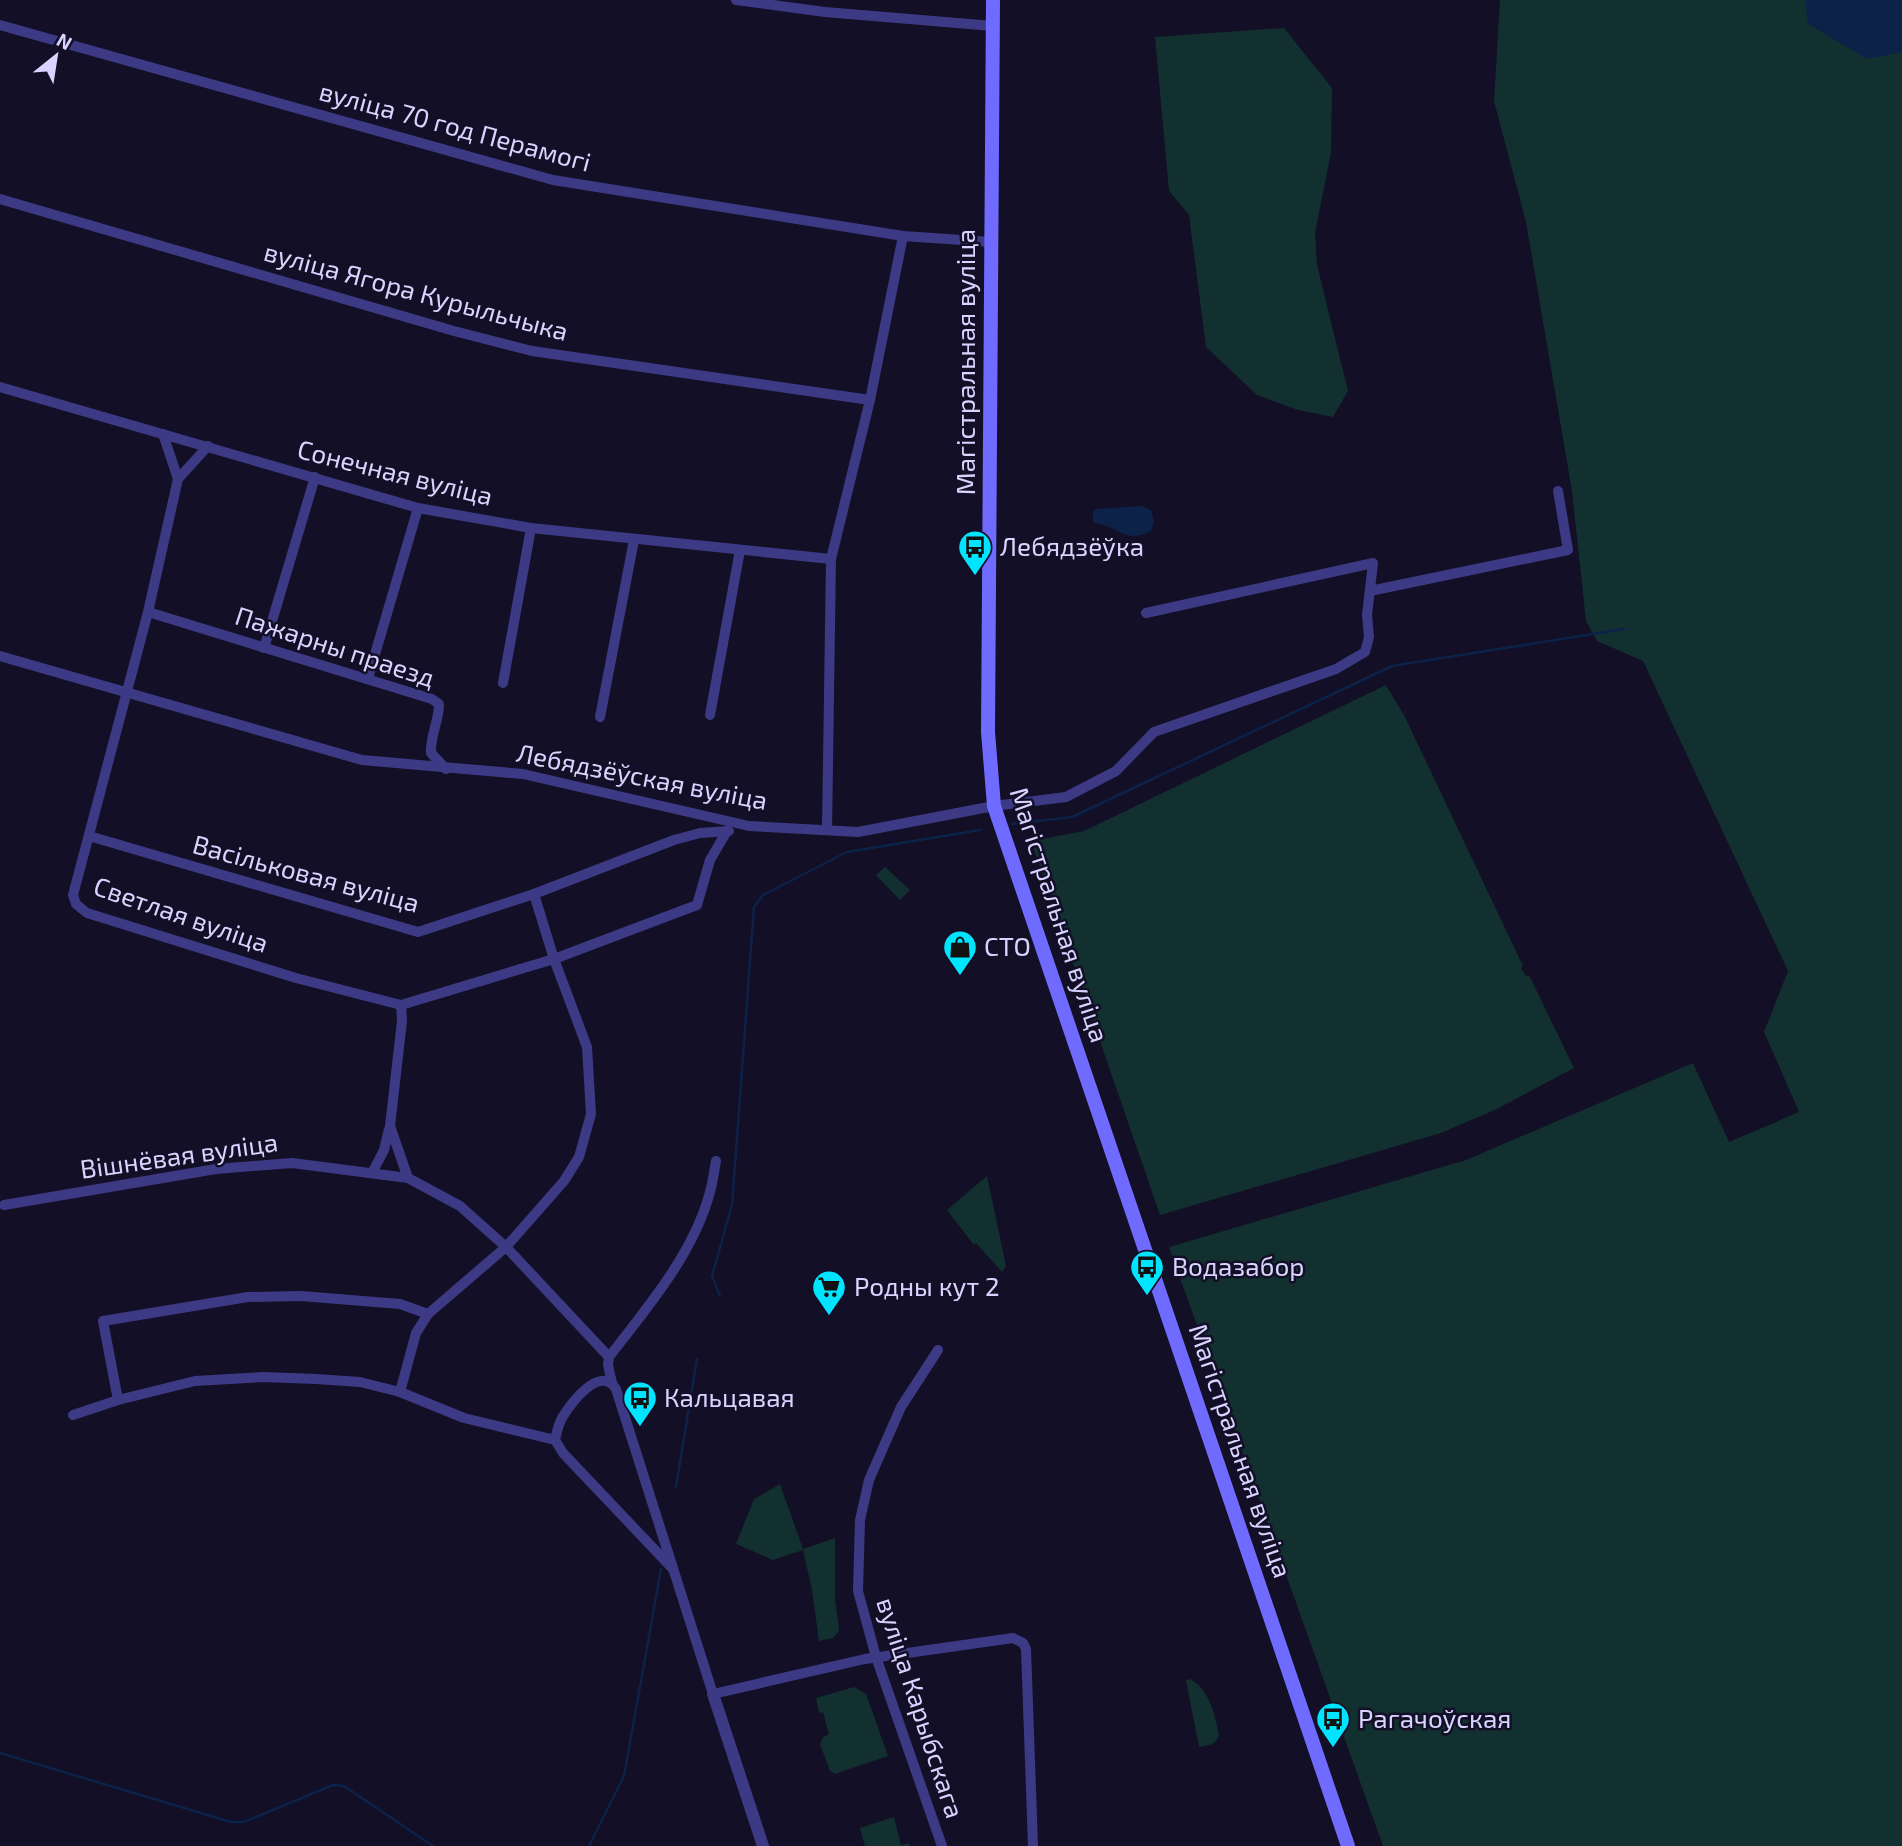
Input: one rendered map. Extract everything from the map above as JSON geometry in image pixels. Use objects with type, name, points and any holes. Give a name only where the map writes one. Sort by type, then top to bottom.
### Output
[{"type":"main road","name":"Магістральная вуліца","points":[[993,0],[988,732],[994,806],[1348,1846]]},
{"type":"street","points":[[736,0],[825,12],[993,26]]},
{"type":"street","name":"вуліца 70 год Перамогі","points":[[0,25],[553,180],[903,236],[991,242]]},
{"type":"street","name":"вуліца Ягора Курыльчыка","points":[[0,199],[454,331],[532,351],[870,400]]},
{"type":"street","points":[[827,830],[831,559],[870,400],[903,236]]},
{"type":"street","name":"Сонечная вуліца","points":[[0,387],[418,508],[531,528],[831,559]]},
{"type":"street","points":[[163,434],[178,479],[208,446]]},
{"type":"street","points":[[264,648],[315,477]]},
{"type":"street","name":"Светлая вуліца","points":[[178,479],[148,612],[73,895],[76,904],[87,913],[296,978],[401,1006]]},
{"type":"street","points":[[1146,614],[1373,563],[1370,591],[1568,550],[1558,491]]},
{"type":"street","points":[[368,678],[418,508]]},
{"type":"street","points":[[503,683],[531,528]]},
{"type":"street","points":[[600,717],[634,540]]},
{"type":"street","points":[[710,715],[740,550]]},
{"type":"street","name":"Лебядзёўская вуліца","points":[[0,656],[362,760],[523,774],[749,826],[858,832],[994,806],[1066,797],[1116,771],[1154,732],[1336,669],[1365,652],[1369,637],[1367,615],[1370,591]]},
{"type":"street","name":"Пажарны праезд","points":[[148,612],[432,699],[439,704],[430,741],[431,753],[446,769]]},
{"type":"street","points":[[700,833],[702,815]]},
{"type":"street","name":"Васільковая вуліца","points":[[89,836],[418,932],[534,894],[674,840],[700,833],[749,826]]},
{"type":"street","points":[[372,1173],[384,1150],[390,1126],[402,1021],[401,1006],[554,959],[697,905],[710,860],[727,831]]},
{"type":"street","points":[[400,1392],[416,1333],[428,1314],[506,1247],[564,1181],[579,1157],[591,1114],[587,1048],[554,959],[534,894]]},
{"type":"street","points":[[390,1126],[408,1178]]},
{"type":"street","points":[[716,1161],[710,1193],[698,1225],[665,1285],[609,1357],[608,1365],[763,1846]]},
{"type":"street","name":"Вішнёвая вуліца","points":[[4,1205],[216,1169],[292,1163],[408,1178],[460,1206],[506,1247],[609,1357]]},
{"type":"street","points":[[118,1400],[103,1321],[248,1297],[301,1296],[400,1304],[428,1314]]},
{"type":"street","name":"вуліца Карыбскага","points":[[938,1350],[895,1418],[876,1460],[862,1506],[858,1543],[858,1591],[876,1657],[942,1846]]},
{"type":"street","points":[[73,1415],[118,1400],[195,1381],[263,1377],[360,1381],[400,1392],[464,1418],[555,1440],[563,1453],[672,1568]]},
{"type":"street","points":[[555,1440],[562,1418],[585,1390],[597,1382],[612,1383]]},
{"type":"street","points":[[713,1694],[876,1657],[1013,1639],[1023,1643],[1026,1649],[1033,1846]]},
{"type":"green space","points":[[1500,0],[1902,0],[1902,1846],[1383,1846],[1169,1247],[1466,1160],[1693,1063],[1729,1142],[1799,1112],[1764,1032],[1788,971],[1643,661],[1597,641],[1586,621],[1572,491],[1526,222],[1494,101]]},
{"type":"green space","points":[[1284,28],[1332,88],[1331,153],[1315,233],[1317,265],[1348,391],[1333,417],[1298,410],[1257,395],[1206,347],[1189,215],[1169,191],[1155,37]]},
{"type":"green space","points":[[1386,685],[1404,715],[1523,966],[1521,968],[1526,976],[1529,975],[1574,1068],[1497,1109],[1441,1133],[1160,1215],[1031,841],[1084,831]]},
{"type":"green space","points":[[885,867],[910,890],[900,900],[876,875]]},
{"type":"green space","points":[[987,1176],[1006,1266],[1002,1272],[976,1243],[974,1245],[947,1210]]},
{"type":"green space","points":[[780,1484],[803,1549],[835,1538],[835,1599],[839,1631],[833,1638],[819,1641],[803,1550],[773,1560],[736,1544],[754,1499]]},
{"type":"green space","points":[[1190,1679],[1202,1689],[1213,1711],[1219,1734],[1209,1745],[1199,1747],[1186,1680]]},
{"type":"green space","points":[[854,1687],[866,1694],[888,1756],[835,1774],[830,1771],[820,1744],[823,1737],[829,1734],[823,1712],[819,1713],[816,1698]]},
{"type":"green space","points":[[894,1817],[901,1845],[909,1843],[910,1846],[865,1846],[860,1828]]},
{"type":"water","points":[[1805,0],[1902,0],[1902,52],[1867,59],[1808,24]]},
{"type":"water","points":[[1142,506],[1151,510],[1154,522],[1151,531],[1138,536],[1093,522],[1093,512],[1097,509]]},
{"type":"waterway","points":[[1012,824],[1072,817],[1392,666],[1624,629]]},
{"type":"waterway","points":[[720,1296],[712,1276],[732,1205],[754,907],[763,895],[847,852],[980,830]]},
{"type":"waterway","points":[[676,1487],[697,1359]]},
{"type":"waterway","points":[[589,1846],[624,1776],[661,1569]]},
{"type":"waterway","points":[[0,1753],[231,1822],[244,1822],[333,1785],[344,1786],[433,1846]]},
{"type":"place","name":"Лебядзёўка","points":[[975,577]]},
{"type":"place","name":"СТО","points":[[960,977]]},
{"type":"place","name":"Водазабор","points":[[1147,1297]]},
{"type":"place","name":"Родны кут 2","points":[[829,1317]]},
{"type":"place","name":"Кальцавая","points":[[640,1428]]},
{"type":"place","name":"Рагачоўская","points":[[1333,1749]]}]
